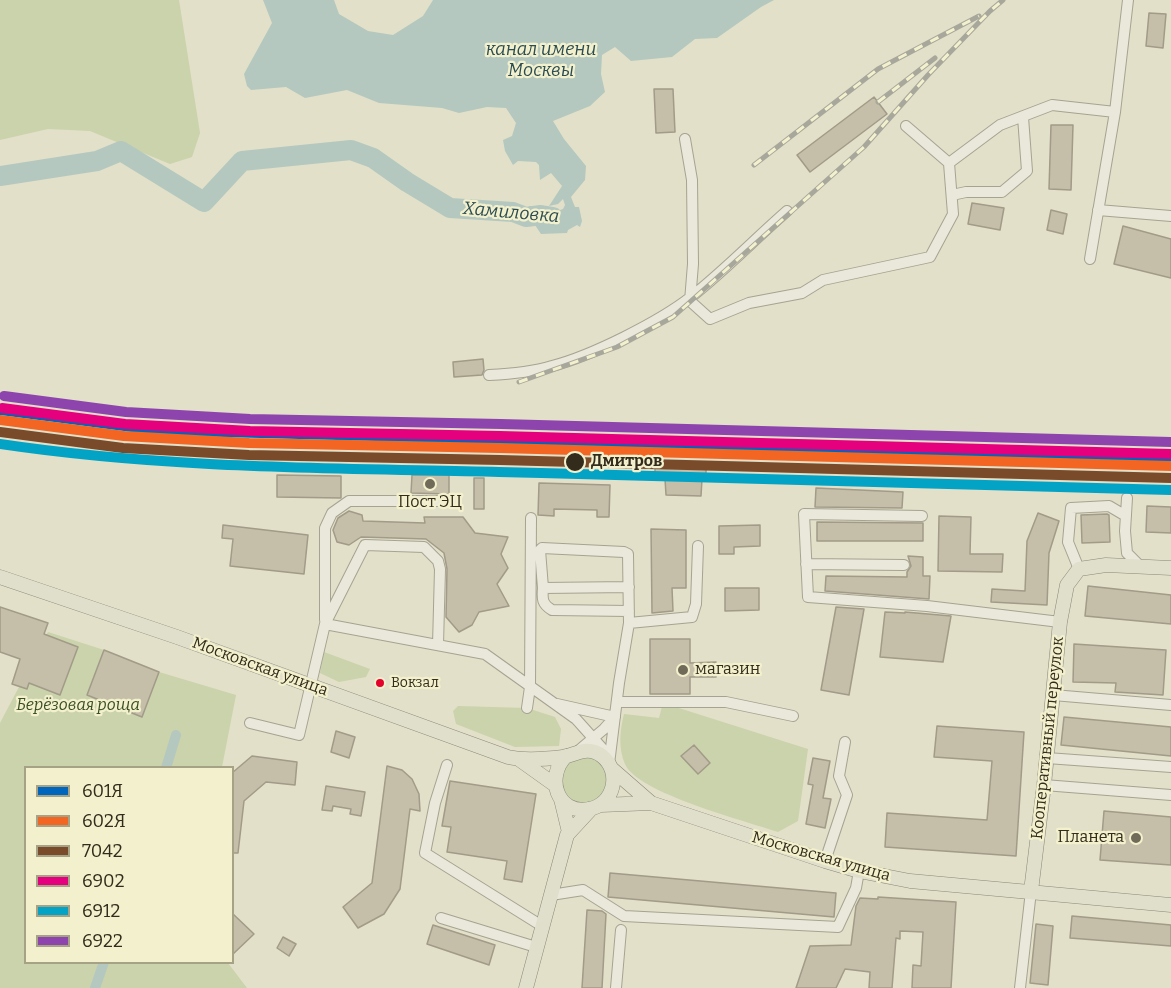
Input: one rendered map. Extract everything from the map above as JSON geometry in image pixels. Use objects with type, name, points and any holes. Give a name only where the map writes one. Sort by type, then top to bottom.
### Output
[{"type":"main road","points":[[1079,568],[1106,565],[1171,568]]},
{"type":"main road","name":"Кооперативный переулок","points":[[1031,891],[1060,622],[1067,585],[1079,568]]},
{"type":"main road","name":"Московская улица","points":[[0,577],[177,637],[428,730],[520,760],[555,786],[561,799],[574,808],[651,803],[825,861],[859,871],[910,881],[1171,905]]},
{"type":"main road","name":"Московская улица","points":[[520,760],[596,752],[651,803]]},
{"type":"main road","points":[[555,786],[557,768],[572,753]]},
{"type":"main road","points":[[569,832],[611,792],[614,783],[610,766]]},
{"type":"main road","points":[[526,988],[569,832],[561,799]]},
{"type":"street","points":[[1090,259],[1115,112],[1128,0]]},
{"type":"street","points":[[949,163],[1000,125],[1052,105],[1115,112]]},
{"type":"street","points":[[952,195],[966,192],[1002,192],[1027,171],[1023,117]]},
{"type":"street","points":[[685,139],[692,180],[693,264],[690,301],[710,319],[749,303],[802,293],[822,280],[930,257],[953,214],[949,163],[906,126]]},
{"type":"street","points":[[1098,210],[1171,216]]},
{"type":"street","points":[[489,375],[553,366],[594,351],[664,314],[691,297],[787,212]]},
{"type":"street","points":[[1127,498],[1127,552],[1140,566]]},
{"type":"street","points":[[250,723],[298,735],[325,624],[325,528],[332,513],[349,501],[454,501]]},
{"type":"street","points":[[1079,568],[1068,542],[1071,508],[1109,506],[1126,516]]},
{"type":"street","points":[[922,516],[804,514],[808,597],[927,606],[1060,622]]},
{"type":"street","points":[[526,708],[530,687],[531,518]]},
{"type":"street","points":[[325,624],[365,545],[424,547],[438,561],[440,569],[438,645]]},
{"type":"street","points":[[629,623],[692,617],[697,596],[698,546]]},
{"type":"street","points":[[610,766],[629,623],[629,611],[629,586],[627,552],[542,548],[540,550],[544,606],[552,610],[629,611]]},
{"type":"street","points":[[806,564],[904,565]]},
{"type":"street","points":[[543,588],[629,586]]},
{"type":"street","points":[[325,624],[485,654],[576,719],[602,748],[610,766]]},
{"type":"street","points":[[1053,695],[1171,705]]},
{"type":"street","points":[[617,702],[726,702],[793,716]]},
{"type":"street","points":[[551,703],[615,717]]},
{"type":"street","points":[[572,753],[594,738],[615,717]]},
{"type":"street","points":[[825,861],[847,795],[839,776],[844,742]]},
{"type":"street","points":[[1047,758],[1171,767]]},
{"type":"street","points":[[447,765],[435,803],[425,853],[542,927]]},
{"type":"street","points":[[1044,785],[1171,795]]},
{"type":"street","points":[[551,895],[583,890],[624,916],[838,927],[856,888],[859,871]]},
{"type":"street","points":[[1020,988],[1031,891]]},
{"type":"street","points":[[441,918],[536,947]]},
{"type":"street","points":[[616,988],[621,930]]},
{"type":"green space","points":[[0,0],[179,0],[200,133],[192,157],[170,164],[90,131],[48,129],[0,140]]},
{"type":"green space","name":"Берёзовая роща","points":[[48,632],[104,650],[159,672],[236,695],[222,766],[24,766],[24,964],[229,964],[247,988],[0,988],[0,723]]},
{"type":"green space","points":[[324,652],[370,669],[366,677],[339,682],[320,673]]},
{"type":"green space","points":[[663,703],[808,749],[798,821],[778,832],[694,805],[649,785],[634,775],[625,764],[621,752],[624,714],[659,718]]},
{"type":"green space","points":[[458,706],[527,708],[555,717],[561,729],[559,746],[515,747],[456,724],[453,711]]},
{"type":"green space","points":[[596,756],[610,773],[606,795],[587,806],[566,799],[558,779],[567,760]]},
{"type":"water","name":"канал имени Москвы","points":[[263,0],[334,0],[339,14],[368,31],[393,35],[423,16],[433,0],[774,0],[717,38],[695,39],[672,57],[631,61],[615,47],[602,55],[601,74],[605,92],[590,106],[553,121],[586,166],[585,180],[571,197],[575,207],[579,207],[582,221],[580,227],[577,225],[567,233],[541,234],[531,219],[526,217],[529,206],[541,207],[554,212],[563,209],[565,205],[563,199],[558,204],[549,206],[562,186],[551,173],[540,180],[539,165],[536,162],[518,161],[513,165],[505,151],[503,140],[512,136],[516,123],[506,108],[487,107],[459,113],[442,108],[379,103],[347,90],[305,98],[286,87],[251,90],[247,86],[244,74],[272,23]]},
{"type":"building","points":[[1149,13],[1166,14],[1163,48],[1146,46]]},
{"type":"building","points":[[654,89],[673,89],[675,132],[656,133]]},
{"type":"building","points":[[874,97],[887,114],[810,172],[797,155]]},
{"type":"building","points":[[1051,125],[1073,125],[1071,190],[1049,189]]},
{"type":"building","points":[[972,203],[1004,208],[1000,230],[968,224]]},
{"type":"building","points":[[1051,210],[1067,214],[1063,234],[1047,230]]},
{"type":"building","points":[[1123,226],[1171,239],[1171,278],[1114,264]]},
{"type":"building","points":[[483,359],[482,375],[454,377],[453,362]]},
{"type":"building","points":[[655,468],[706,468],[706,480],[702,479],[701,496],[666,495],[665,479],[655,479]]},
{"type":"building","points":[[277,475],[341,476],[341,498],[277,497]]},
{"type":"building","name":"Пост ЭЦ","points":[[412,475],[449,475],[449,494],[411,493]]},
{"type":"building","points":[[474,478],[484,478],[484,509],[474,509]]},
{"type":"building","name":"Дмитров","points":[[539,483],[610,485],[609,517],[597,517],[597,510],[554,509],[554,516],[538,515]]},
{"type":"building","points":[[816,488],[903,492],[902,508],[815,507]]},
{"type":"building","points":[[1147,506],[1171,507],[1171,533],[1146,532]]},
{"type":"building","points":[[349,511],[362,515],[363,521],[425,523],[424,517],[463,517],[475,533],[508,537],[501,554],[508,568],[497,584],[509,606],[479,612],[472,625],[459,632],[446,617],[447,569],[444,553],[426,539],[361,537],[349,545],[337,542],[333,530],[338,518]]},
{"type":"building","points":[[1038,513],[1059,521],[1049,553],[1047,605],[991,602],[992,589],[1025,591],[1027,541]]},
{"type":"building","points":[[1081,515],[1109,515],[1110,542],[1082,543]]},
{"type":"building","points":[[939,516],[971,517],[970,554],[1003,554],[1002,572],[938,571]]},
{"type":"building","points":[[817,522],[923,523],[923,541],[817,541]]},
{"type":"building","points":[[223,525],[308,535],[304,574],[230,566],[233,539],[222,538]]},
{"type":"building","points":[[760,525],[760,546],[734,547],[734,554],[719,554],[719,526]]},
{"type":"building","points":[[651,529],[686,530],[686,588],[672,588],[673,611],[652,613]]},
{"type":"building","points":[[908,556],[923,557],[923,576],[930,576],[929,599],[825,591],[826,576],[907,577],[911,566]]},
{"type":"building","points":[[1088,586],[1171,595],[1171,624],[1085,616]]},
{"type":"building","points":[[725,588],[759,588],[759,610],[725,611]]},
{"type":"building","points":[[0,607],[48,623],[44,634],[78,647],[60,695],[29,683],[27,689],[12,684],[20,659],[0,652]]},
{"type":"building","points":[[836,607],[864,609],[849,695],[821,690]]},
{"type":"building","points":[[885,612],[951,616],[943,662],[880,657]]},
{"type":"building","name":"магазин","points":[[650,639],[690,639],[690,663],[716,662],[716,677],[690,677],[690,694],[650,694]]},
{"type":"building","points":[[1074,644],[1166,650],[1163,695],[1115,692],[1116,683],[1073,682]]},
{"type":"building","points":[[104,650],[159,672],[142,717],[87,695]]},
{"type":"building","points":[[1064,717],[1171,727],[1171,756],[1061,745]]},
{"type":"building","points":[[937,726],[1024,732],[1016,856],[885,847],[887,813],[987,820],[992,761],[934,757]]},
{"type":"building","points":[[336,731],[355,737],[349,758],[331,752]]},
{"type":"building","points":[[694,745],[710,763],[698,774],[681,756]]},
{"type":"building","points":[[252,756],[297,762],[295,785],[266,782],[244,801],[238,853],[234,853],[234,771]]},
{"type":"building","points":[[813,758],[830,761],[823,798],[831,799],[825,828],[806,824],[813,785],[808,784]]},
{"type":"building","points":[[387,766],[402,770],[412,779],[419,794],[420,811],[410,809],[400,889],[384,914],[358,928],[343,907],[372,883]]},
{"type":"building","points":[[450,781],[536,794],[522,882],[504,879],[507,861],[447,852],[451,827],[442,826]]},
{"type":"building","points":[[326,786],[365,792],[361,816],[350,814],[351,809],[333,806],[332,811],[322,810]]},
{"type":"building","name":"Планета","points":[[1104,811],[1171,817],[1171,865],[1100,860]]},
{"type":"building","points":[[610,873],[836,893],[834,917],[608,897]]},
{"type":"building","points":[[878,897],[956,902],[951,988],[912,988],[913,965],[921,966],[923,932],[900,931],[900,939],[896,938],[892,988],[869,988],[870,972],[845,969],[836,988],[796,988],[810,946],[851,945],[856,906],[860,898],[878,899]]},
{"type":"building","points":[[587,910],[602,911],[606,914],[602,988],[582,988]]},
{"type":"building","points":[[234,915],[254,934],[234,953]]},
{"type":"building","points":[[1072,916],[1171,925],[1171,946],[1070,938]]},
{"type":"building","points":[[1036,924],[1053,926],[1048,985],[1030,983]]},
{"type":"building","points":[[433,925],[495,945],[489,965],[427,944]]},
{"type":"building","points":[[283,937],[296,944],[289,956],[277,948]]},
{"type":"waterway","name":"Хамиловка","points":[[0,176],[97,161],[121,151],[204,202],[242,161],[351,150],[373,158],[450,208],[513,212],[526,217],[541,215],[553,217]]},
{"type":"waterway","points":[[167,766],[176,735]]},
{"type":"waterway","points":[[95,988],[103,964]]},
{"type":"railway","points":[[519,382],[617,347],[673,317],[864,147],[928,75],[1003,0]]},
{"type":"railway","points":[[754,165],[878,69],[979,16]]},
{"type":"railway","points":[[878,102],[935,58]]},
{"type":"transit line","name":"6922","points":[[4,396],[126,412],[250,419],[1171,442]]},
{"type":"transit line","name":"6902","points":[[2,408],[125,424],[250,431],[1171,454]]},
{"type":"transit line","name":"601Я","points":[[0,410],[132,427],[185,431],[1171,457]]},
{"type":"transit line","name":"602Я","points":[[0,420],[124,436],[249,443],[1171,466]]},
{"type":"transit line","name":"7042","points":[[0,432],[123,448],[249,455],[1171,478]]},
{"type":"transit line","name":"6912","points":[[0,444],[125,458],[249,466],[1170,490]]},
{"type":"place","name":"Дмитров","points":[[575,462]]},
{"type":"place","name":"Пост ЭЦ","points":[[430,484]]},
{"type":"place","name":"магазин","points":[[683,670]]},
{"type":"place","name":"Вокзал","points":[[380,683]]},
{"type":"place","name":"Планета","points":[[1136,838]]}]
